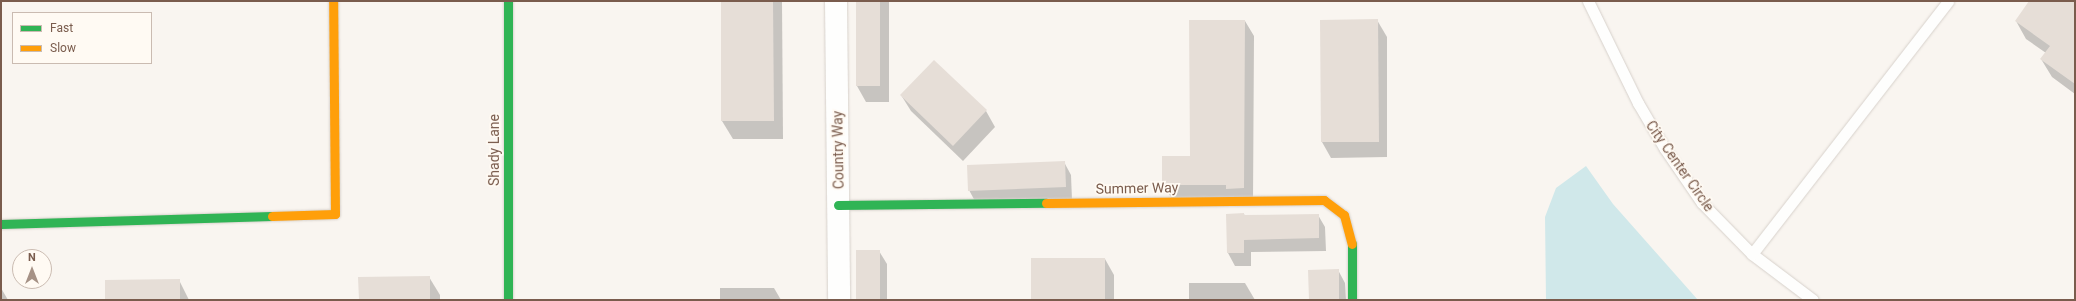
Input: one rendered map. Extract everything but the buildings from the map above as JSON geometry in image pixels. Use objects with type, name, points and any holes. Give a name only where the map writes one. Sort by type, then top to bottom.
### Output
[{"type":"street","points":[[1,224],[335,214],[334,1]]},
{"type":"street","name":"Shady Lane","points":[[508,1],[508,300]]},
{"type":"street","name":"Country Way","points":[[836,1],[839,300]]},
{"type":"street","name":"Summer Way","points":[[838,205],[1324,200],[1344,215],[1352,241],[1352,300]]},
{"type":"lane","name":"City Center Circle","points":[[1588,1],[1638,103],[1664,149],[1702,203],[1752,254],[1813,300]]},
{"type":"lane","points":[[1752,254],[1948,1]]},
{"type":"water","points":[[1586,166],[1613,204],[1698,300],[1546,300],[1545,217],[1556,188]]},
{"type":"traffic: fast","points":[[508,1],[508,300]]},
{"type":"traffic: fast","points":[[838,205],[1046,203]]},
{"type":"traffic: fast","points":[[1,224],[272,216]]},
{"type":"traffic: fast","points":[[1352,244],[1352,300]]},
{"type":"traffic: slow","points":[[272,216],[335,214],[333,1]]},
{"type":"traffic: slow","points":[[1046,203],[1324,200],[1344,215],[1352,244]]}]
